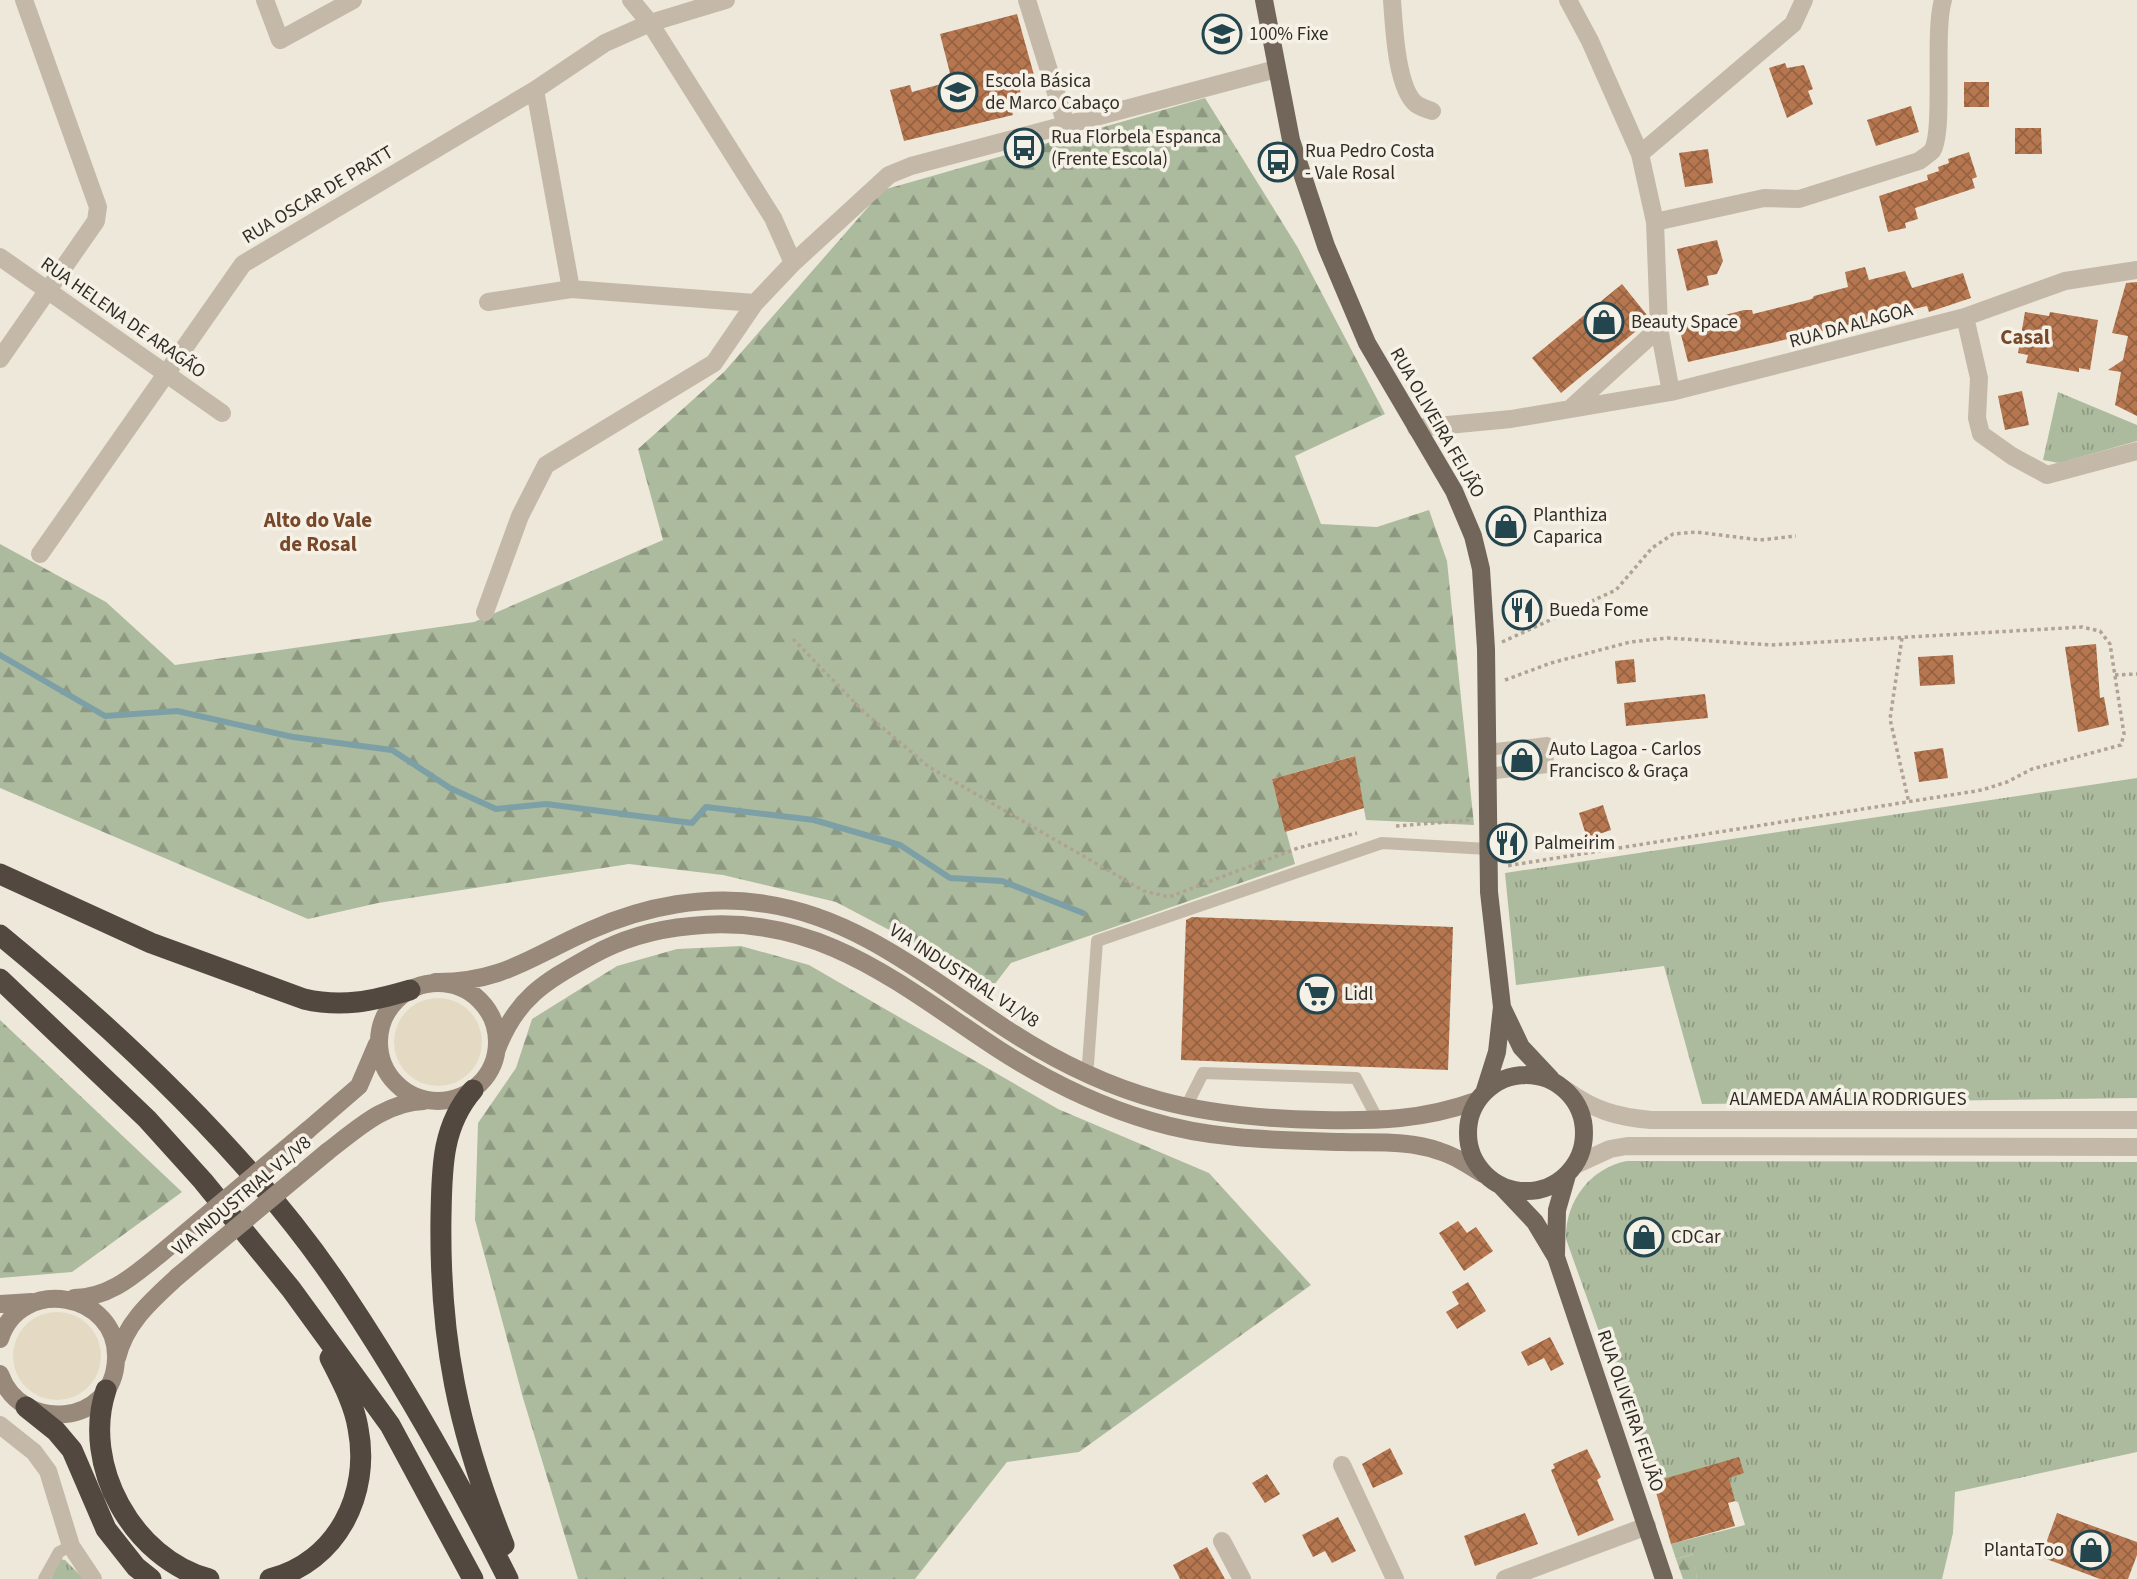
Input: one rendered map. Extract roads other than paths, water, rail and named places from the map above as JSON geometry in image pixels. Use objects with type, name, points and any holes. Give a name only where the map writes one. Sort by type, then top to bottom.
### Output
[{"type":"highway","points":[[0,874],[151,943],[304,999],[357,1004],[410,990]]},
{"type":"highway","points":[[0,934],[42,969],[204,1121],[275,1203],[344,1293],[416,1412],[508,1579]]},
{"type":"highway","points":[[0,979],[147,1119],[203,1181],[291,1289],[390,1425],[473,1579]]},
{"type":"highway","points":[[473,1090],[456,1111],[447,1141],[442,1212],[443,1310],[452,1382],[464,1433],[480,1483],[518,1579]]},
{"type":"highway","points":[[270,1579],[294,1571],[312,1560],[339,1532],[353,1506],[361,1460],[358,1425],[347,1394],[291,1289]]},
{"type":"highway","points":[[106,1390],[98,1435],[103,1462],[121,1506],[143,1539],[159,1555],[177,1568],[209,1579]]},
{"type":"highway","points":[[26,1408],[56,1431],[72,1450],[106,1529],[136,1567],[151,1579]]},
{"type":"main road","name":"RUA OLIVEIRA FEIJÃO","points":[[1264,0],[1291,140],[1326,246],[1367,343],[1454,491],[1473,536],[1481,569],[1487,687],[1488,849],[1502,1007],[1497,1052],[1480,1096]]},
{"type":"main road","name":"VIA INDUSTRIAL V1/V8","points":[[435,982],[463,983],[500,974],[590,930],[645,910],[704,901],[763,903],[813,914],[854,931],[1011,1033],[1083,1074],[1128,1092],[1185,1109],[1250,1118],[1413,1119],[1480,1096]]},
{"type":"main road","points":[[497,1049],[494,1020],[487,1007],[464,988],[435,982],[410,990],[399,997],[384,1017],[379,1041],[384,1066],[398,1086],[433,1101],[461,1097],[473,1090],[490,1072],[509,1023],[530,995],[600,951],[625,941],[678,927],[719,924],[760,926],[812,938],[862,959],[1047,1079],[1130,1115],[1189,1131],[1249,1139],[1412,1144],[1455,1157],[1502,1187],[1536,1191],[1553,1185],[1571,1170],[1584,1146],[1584,1126],[1578,1106],[1566,1090],[1551,1079],[1528,1074],[1505,1078],[1480,1096],[1467,1125],[1470,1151],[1483,1174]]},
{"type":"main road","name":"RUA OLIVEIRA FEIJÃO","points":[[1502,1007],[1521,1046],[1551,1079]]},
{"type":"main road","name":"VIA INDUSTRIAL V1/V8","points":[[35,1301],[95,1296],[115,1288],[159,1255],[359,1086],[379,1041]]},
{"type":"main road","name":"VIA INDUSTRIAL V1/V8","points":[[106,1390],[116,1369],[121,1343],[129,1329],[140,1313],[177,1277],[327,1152],[381,1113],[399,1105],[433,1101]]},
{"type":"main road","name":"RUA OLIVEIRA FEIJÃO","points":[[1556,1257],[1557,1210],[1571,1170]]},
{"type":"main road","name":"RUA OLIVEIRA FEIJÃO","points":[[1502,1187],[1535,1222],[1556,1257],[1664,1579]]},
{"type":"main road","points":[[65,1298],[88,1306],[106,1322],[115,1345],[116,1369]]},
{"type":"main road","points":[[0,1304],[35,1301]]},
{"type":"main road","points":[[0,1339],[15,1315],[35,1301]]},
{"type":"main road","points":[[0,1374],[9,1392],[26,1408],[47,1415],[69,1415],[90,1406],[106,1390]]},
{"type":"street","points":[[0,359],[96,220],[98,208],[24,0]]},
{"type":"street","points":[[265,0],[280,40],[353,0]]},
{"type":"street","points":[[631,0],[650,23],[773,218],[793,263]]},
{"type":"street","name":"RUA OSCAR DE PRATT","points":[[40,554],[243,264],[535,90],[605,43],[650,23],[726,0]]},
{"type":"street","points":[[1027,0],[1066,125]]},
{"type":"street","points":[[1392,0],[1399,63],[1409,93],[1415,104],[1432,111]]},
{"type":"street","points":[[1568,0],[1590,41],[1640,154],[1655,222],[1659,327],[1671,392]]},
{"type":"street","points":[[1640,154],[1793,24],[1804,0]]},
{"type":"street","points":[[1655,222],[1764,198],[1799,199],[1919,161],[1933,150],[1937,131],[1937,18],[1943,0]]},
{"type":"street","points":[[485,612],[520,516],[546,465],[714,363],[755,303],[793,263],[889,175],[911,166],[1276,69]]},
{"type":"street","points":[[535,90],[570,289]]},
{"type":"street","name":"RUA HELENA DE ARAGÃO","points":[[0,257],[222,413]]},
{"type":"street","name":"RUA DA ALAGOA","points":[[1416,428],[1511,419],[1671,392],[1965,317],[2065,281],[2137,270]]},
{"type":"street","points":[[488,302],[570,289],[755,303]]},
{"type":"street","points":[[1965,317],[1979,378],[1977,418],[1982,434],[2012,456],[2047,475],[2137,451]]},
{"type":"street","points":[[1571,408],[1659,327]]},
{"type":"street","name":"ALAMEDA AMÁLIA RODRIGUES","points":[[1566,1090],[1598,1111],[1620,1118],[1651,1120],[2137,1120]]},
{"type":"street","points":[[1571,1170],[1611,1149],[1627,1146],[2137,1147]]},
{"type":"street","points":[[0,1425],[34,1452],[48,1471],[71,1546],[93,1579]]},
{"type":"street","points":[[1342,1465],[1395,1579]]},
{"type":"street","points":[[1505,1579],[1647,1526]]},
{"type":"street","points":[[1222,1541],[1242,1579]]},
{"type":"lane","points":[[1487,750],[1547,743],[1548,767],[1487,774]]},
{"type":"lane","points":[[1083,1074],[1087,1064],[1097,941],[1382,843],[1488,849]]},
{"type":"lane","points":[[1185,1109],[1203,1073],[1209,1067],[1356,1078],[1378,1120]]},
{"type":"lane","points":[[44,1579],[59,1552],[71,1546]]},
{"type":"waterway","points":[[0,655],[105,716],[177,711],[293,737],[392,750],[450,788],[496,809],[546,804],[692,823],[706,807],[814,820],[900,845],[950,878],[1002,881],[1083,913]]},
{"type":"place","name":"100% Fixe","points":[[1222,34]]},
{"type":"place","name":"Escola Básica de Marco Cabaço","points":[[958,92]]},
{"type":"place","name":"Rua Florbela Espanca (Frente Escola)","points":[[1024,148]]},
{"type":"place","name":"Rua Pedro Costa - Vale Rosal","points":[[1278,162]]},
{"type":"place","name":"Beauty Space","points":[[1604,322]]},
{"type":"place","name":"Planthiza Caparica","points":[[1506,526]]},
{"type":"place","name":"Bueda Fome","points":[[1522,610]]},
{"type":"place","name":"Auto Lagoa - Carlos Francisco & Graça","points":[[1522,760]]},
{"type":"place","name":"Palmeirim","points":[[1507,843]]},
{"type":"place","name":"Lidl","points":[[1317,994]]},
{"type":"place","name":"CDCar","points":[[1644,1237]]},
{"type":"place","name":"PlantaToo","points":[[2091,1550]]},
{"type":"district","name":"Casal","points":[[2025,337]]},
{"type":"district","name":"Alto do Vale de Rosal","points":[[318,532]]}]
